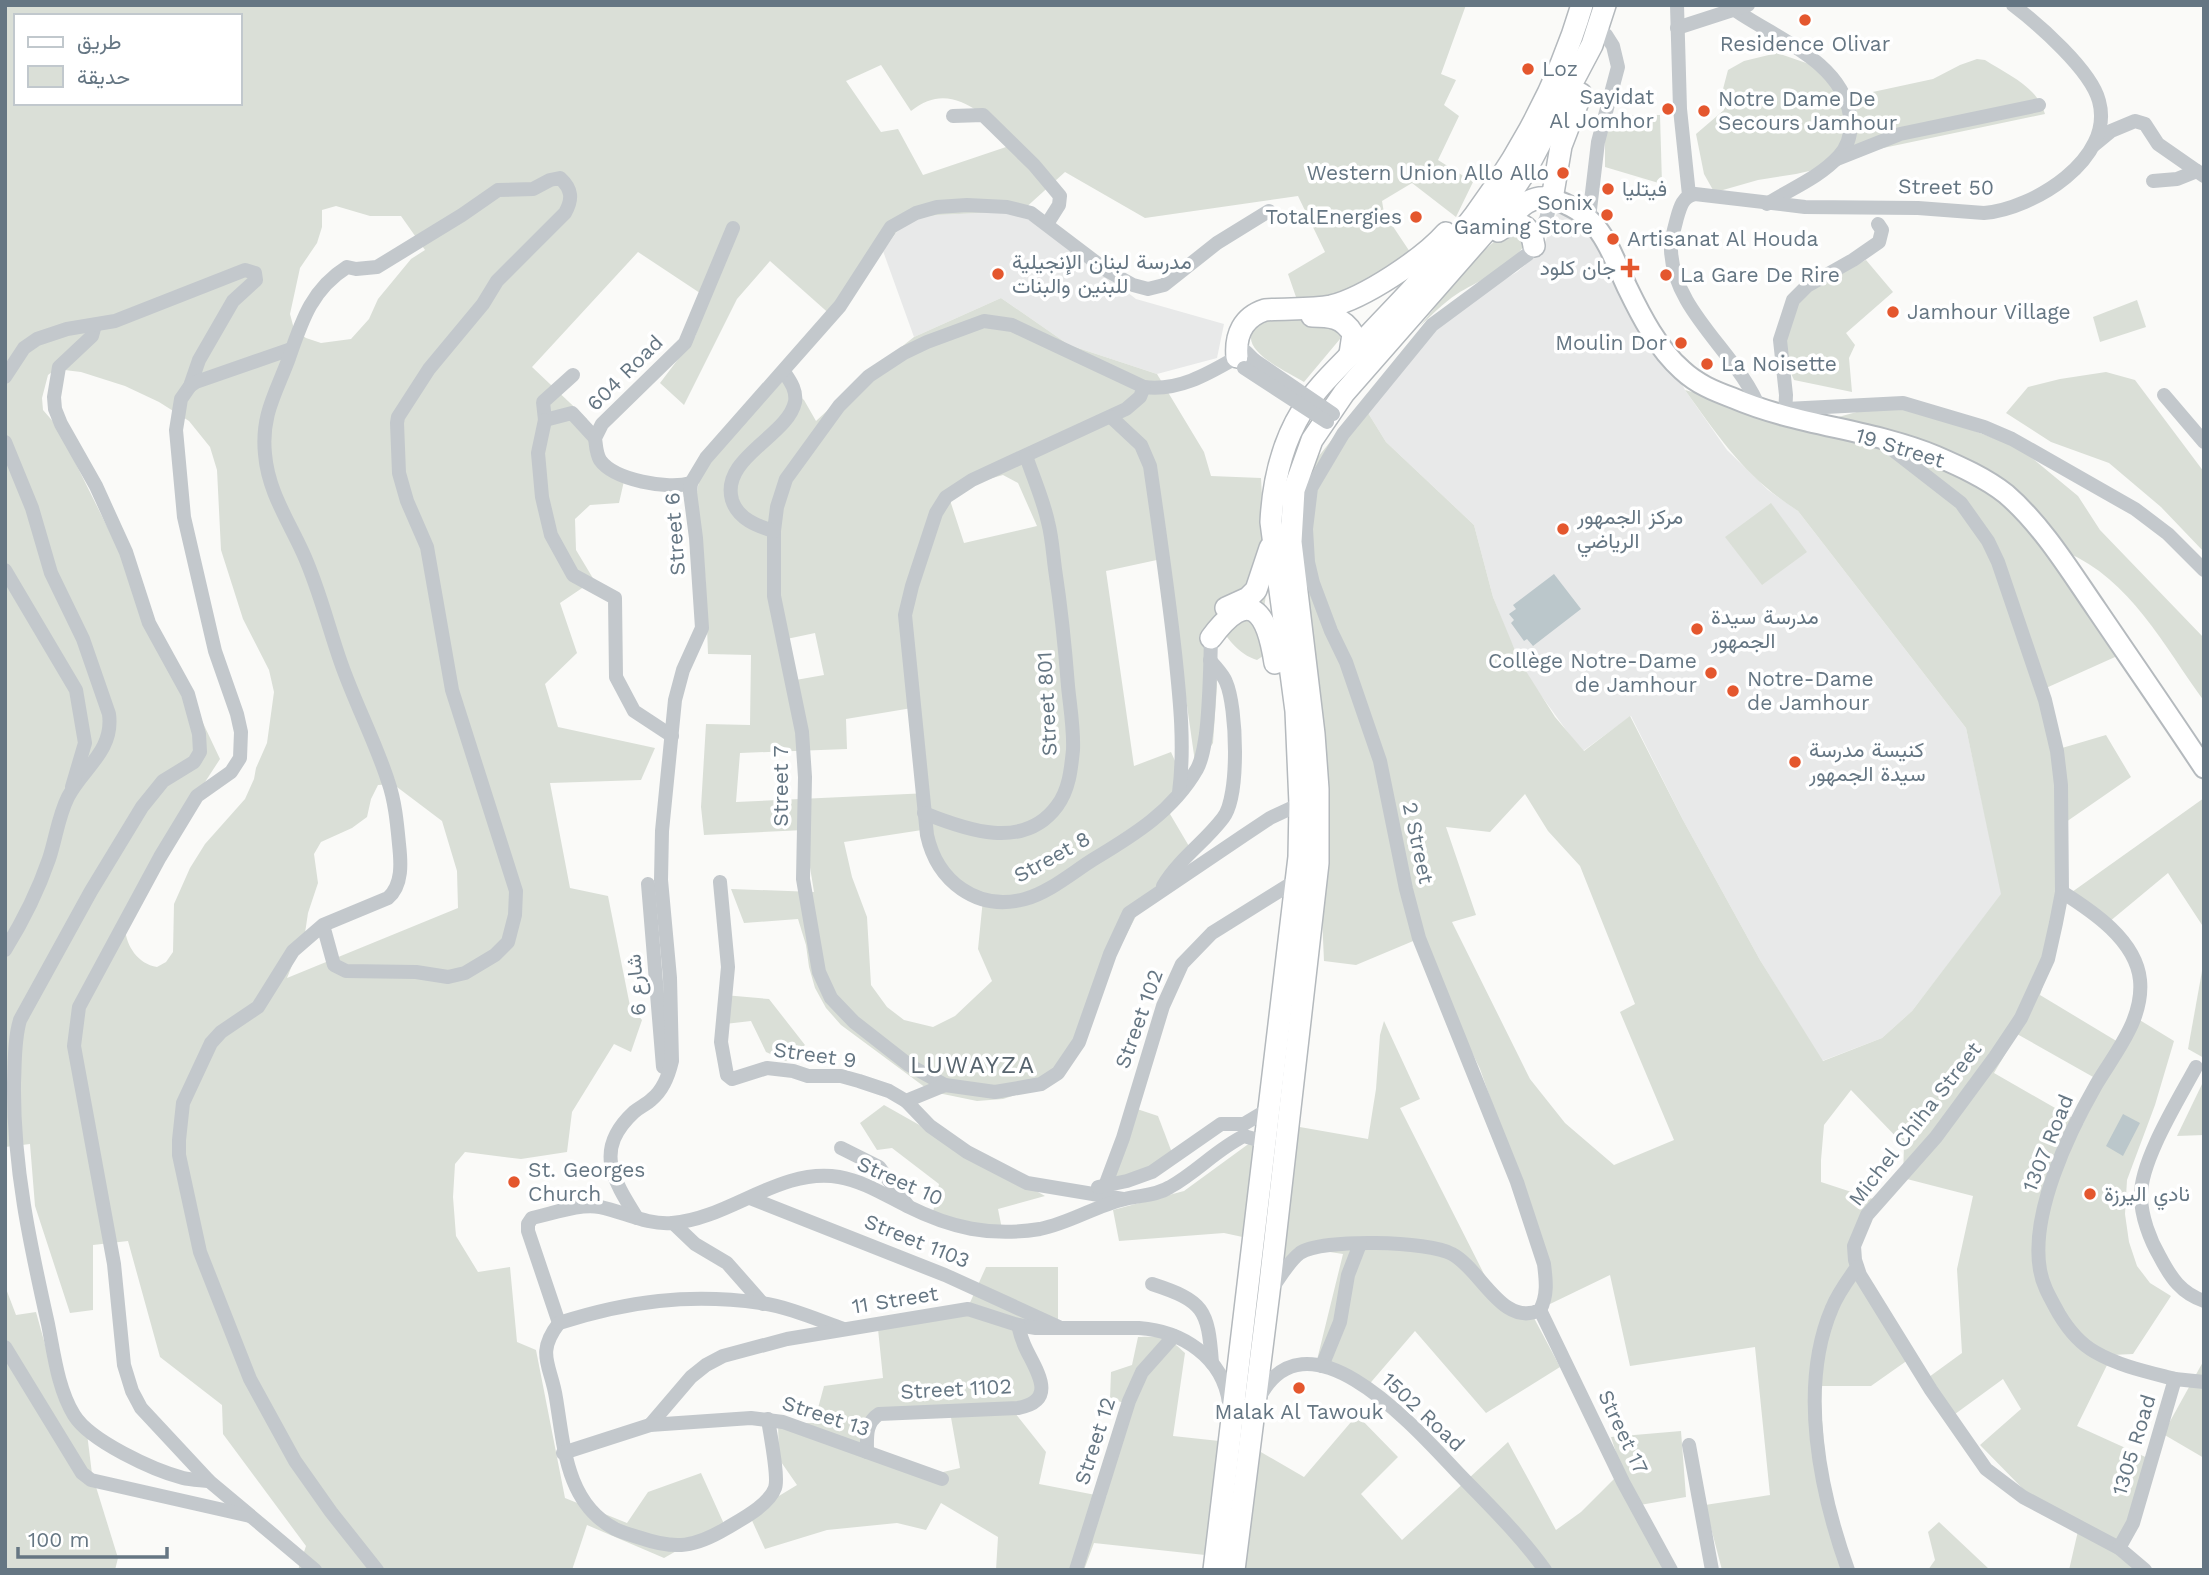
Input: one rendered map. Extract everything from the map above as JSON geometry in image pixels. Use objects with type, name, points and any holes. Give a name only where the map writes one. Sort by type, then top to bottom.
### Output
[{"type":"highway","points":[[1214,1570],[1297,880],[1300,804],[1296,711],[1272,543],[1272,498],[1279,462],[1302,411],[1316,390],[1352,344],[1455,241],[1514,155],[1545,100],[1583,5]]},
{"type":"highway","points":[[1447,278],[1529,201],[1541,196],[1552,199],[1561,146],[1583,90],[1605,5]]},
{"type":"highway","points":[[1234,1570],[1275,1246],[1318,863],[1318,789],[1314,733],[1291,542],[1294,490],[1312,440],[1344,393],[1447,278],[1486,230],[1525,172],[1595,37]]},
{"type":"highway","points":[[1245,359],[1237,343],[1244,323],[1257,312],[1328,306],[1371,290],[1441,239],[1494,172],[1514,155]]},
{"type":"highway","points":[[1498,231],[1512,223],[1522,225],[1531,234],[1534,246]]},
{"type":"highway","points":[[1352,344],[1371,290]]},
{"type":"highway","points":[[1245,359],[1249,331],[1256,323],[1268,317],[1332,316],[1346,323],[1352,344]]},
{"type":"highway","points":[[1211,638],[1214,621],[1221,611],[1248,598],[1256,590],[1272,543]]},
{"type":"highway","points":[[1211,638],[1223,621],[1234,612],[1245,610],[1260,617],[1270,635],[1283,693],[1296,711]]},
{"type":"main road","name":"19 Street","points":[[1552,199],[1571,205],[1599,228],[1637,306],[1659,342],[1681,369],[1700,385],[1760,410],[1786,413],[1934,456],[1977,476],[2004,493],[2023,511],[2060,556],[2204,768]]},
{"type":"street","points":[[1677,5],[1681,121],[1689,195],[1680,207],[1673,235],[1671,250],[1675,270],[1702,323],[1750,387],[1760,410]]},
{"type":"street","name":"Street 50","points":[[1766,204],[1995,212],[2057,186],[2093,146],[2099,134],[2100,102],[2092,85],[2036,22],[2013,5]]},
{"type":"street","points":[[1677,27],[1741,8],[1803,53],[1839,84],[1849,110],[1851,131],[1837,159]]},
{"type":"street","points":[[1589,218],[1598,142],[1618,66],[1613,46],[1606,35],[1595,37]]},
{"type":"street","points":[[1689,195],[1709,194],[1766,204],[1816,175],[1837,159],[1900,134],[2039,105]]},
{"type":"street","points":[[953,116],[982,116],[1034,164],[1060,196],[1059,205],[1047,224]]},
{"type":"street","points":[[2093,146],[2111,131],[2135,121],[2145,124],[2158,144],[2200,174]]},
{"type":"street","points":[[2153,181],[2200,174]]},
{"type":"street","points":[[323,925],[334,965],[342,970],[359,972],[416,972],[456,977],[495,956],[510,937],[516,891],[452,690],[428,547],[407,501],[399,473],[397,423],[398,417],[429,369],[482,304],[497,281],[565,213],[571,198],[567,186],[560,178],[533,189],[499,189],[377,267],[347,267],[333,276],[302,319],[267,412],[265,454],[268,475],[320,595],[341,662],[388,782],[397,820],[400,862],[395,892],[388,898],[323,925],[293,951],[258,1007],[221,1032],[211,1043],[183,1103],[178,1140],[179,1155],[200,1252],[250,1379],[295,1461],[377,1570]]},
{"type":"street","name":"2 Street","points":[[1540,1310],[1545,1299],[1546,1279],[1537,1240],[1517,1182],[1419,938],[1394,835],[1380,761],[1346,662],[1313,583],[1308,562],[1306,529],[1311,488],[1347,430],[1432,325],[1521,260],[1534,246],[1552,199]]},
{"type":"street","name":"Street 6","points":[[664,1082],[670,1071],[672,1044],[661,865],[675,700],[679,680],[702,628],[691,483],[706,458],[840,306],[887,233],[902,220],[916,213],[937,207],[993,205],[1031,213],[1106,270],[1133,285],[1148,289],[1164,285],[1217,243],[1269,211]]},
{"type":"street","points":[[1878,224],[1882,230],[1879,242],[1807,286],[1793,300],[1780,340],[1786,413],[1903,403],[1984,427],[2012,439],[2135,509],[2168,534],[2204,570]]},
{"type":"street","name":"604 Road","points":[[691,483],[652,483],[615,472],[600,460],[595,438],[602,425],[685,343],[733,228]]},
{"type":"street","points":[[5,377],[24,348],[37,339],[67,329],[95,325],[142,312],[245,270],[253,270],[255,273],[256,280],[223,316],[199,360],[190,386],[181,399],[176,425],[184,517],[215,651],[237,714],[241,732],[240,758],[231,772],[197,796],[160,857],[79,1007],[74,1046],[114,1264],[124,1365],[132,1391],[141,1408],[209,1481],[315,1570]]},
{"type":"street","name":"Street 7","points":[[1245,359],[1180,385],[1158,389],[1144,387],[1012,325],[990,320],[960,328],[882,366],[846,398],[786,479],[777,507],[774,531],[776,615],[802,732],[805,777],[803,879],[819,972],[831,998],[854,1022],[909,1065],[945,1086],[995,1092],[1041,1084],[1058,1073],[1073,1052],[1086,1026],[1126,917],[1252,830],[1300,804]]},
{"type":"street","points":[[95,325],[92,336],[59,367],[55,409],[64,431],[96,486],[126,552],[149,623],[188,694],[199,734],[200,752],[194,762],[163,782],[142,807],[91,891],[20,1020],[16,1034],[14,1122],[19,1186],[61,1384],[74,1415],[85,1429],[102,1442],[177,1476],[209,1481]]},
{"type":"street","points":[[190,386],[291,349]]},
{"type":"street","points":[[1245,359],[1347,430]]},
{"type":"street","points":[[774,531],[744,517],[734,506],[731,488],[743,462],[793,408],[795,392],[784,372]]},
{"type":"street","points":[[573,375],[543,402],[545,419],[538,453],[542,497],[551,535],[573,575],[615,598],[615,677],[634,711],[672,736]]},
{"type":"street","name":"Street 8","points":[[1144,387],[1133,404],[1111,417],[1090,424],[972,480],[954,490],[941,503],[912,586],[905,628],[930,847],[937,864],[948,878],[966,892],[992,900],[1026,899],[1044,891],[1146,826],[1178,796],[1202,759],[1210,702],[1211,638]]},
{"type":"street","points":[[2164,396],[2204,442]]},
{"type":"street","points":[[545,419],[572,413],[595,438]]},
{"type":"street","points":[[1111,417],[1141,444],[1150,466],[1180,698],[1182,768],[1178,796]]},
{"type":"street","name":"Michel Chiha Street","points":[[1857,1267],[1854,1246],[1867,1215],[1936,1137],[2021,1018],[2048,959],[2062,892],[2061,785],[2057,751],[2045,700],[1998,562],[1988,541],[1961,503],[1879,439]]},
{"type":"street","points":[[5,442],[32,508],[51,573],[83,639],[109,714],[111,726],[106,744],[69,794]]},
{"type":"street","name":"Street 801","points":[[925,813],[971,830],[1003,834],[1024,830],[1041,821],[1055,809],[1068,786],[1073,747],[1057,581],[1048,522],[1026,456]]},
{"type":"street","points":[[5,570],[76,690],[85,743],[50,858],[25,919],[5,950]]},
{"type":"street","points":[[1159,892],[1172,871],[1224,817],[1232,803],[1236,741],[1226,681],[1210,660]]},
{"type":"street","name":"Street 102","points":[[1105,1185],[1123,1138],[1163,1006],[1182,964],[1212,933],[1297,880]]},
{"type":"street","name":"Street 9","points":[[720,881],[728,967],[721,1042],[727,1075],[732,1079],[767,1068],[808,1076],[841,1076],[889,1091],[906,1101],[930,1126],[992,1165],[1027,1183],[1125,1199]]},
{"type":"street","name":"شارع 6","points":[[648,884],[664,1082]]},
{"type":"street","name":"1307 Road","points":[[2062,892],[2090,910],[2121,940],[2136,964],[2140,989],[2133,1022],[2078,1119],[2047,1194],[2041,1226],[2040,1269],[2045,1290],[2063,1321],[2078,1339],[2095,1352],[2128,1366],[2175,1379]]},
{"type":"street","points":[[2196,1067],[2155,1148],[2143,1180],[2141,1195],[2149,1232],[2167,1272],[2189,1296],[2204,1301]]},
{"type":"street","points":[[637,1218],[613,1174],[611,1147],[617,1131],[634,1112],[657,1094],[664,1082]]},
{"type":"street","points":[[906,1101],[945,1086]]},
{"type":"street","name":"Street 10","points":[[559,1323],[535,1254],[528,1224],[532,1218],[590,1206],[637,1218],[673,1223],[724,1209],[784,1184],[825,1176],[866,1185],[952,1226],[1006,1232],[1057,1225],[1125,1199],[1170,1188],[1269,1109]]},
{"type":"street","points":[[1083,1191],[1152,1172],[1221,1124],[1244,1130],[1265,1142]]},
{"type":"street","points":[[841,1148],[879,1167],[909,1207]]},
{"type":"street","name":"Street 1103","points":[[750,1198],[945,1275],[1065,1330]]},
{"type":"street","points":[[673,1223],[695,1244],[727,1263],[763,1304]]},
{"type":"street","points":[[1253,1408],[1265,1386],[1279,1374],[1301,1366],[1322,1366],[1340,1322],[1348,1275],[1360,1244]]},
{"type":"street","points":[[1269,1292],[1299,1254],[1320,1246],[1428,1245],[1463,1260],[1506,1307],[1526,1314],[1540,1310]]},
{"type":"street","points":[[1275,1246],[1299,1254]]},
{"type":"street","points":[[1848,1570],[1837,1536],[1822,1469],[1816,1425],[1815,1386],[1820,1345],[1828,1317],[1839,1293],[1857,1267],[1931,1390],[1986,1469],[2023,1497],[2119,1548],[2145,1570]]},
{"type":"street","points":[[1152,1284],[1185,1295],[1202,1310],[1212,1363],[1224,1381],[1231,1423]]},
{"type":"street","points":[[768,1419],[777,1484],[772,1497],[723,1530],[689,1546],[648,1541],[616,1530],[597,1517],[582,1499],[563,1452],[556,1395],[545,1353],[549,1336],[559,1323],[596,1311],[652,1300],[695,1299],[763,1304],[845,1330]]},
{"type":"street","name":"11 Street","points":[[650,1425],[691,1377],[715,1360],[787,1339],[968,1309],[1018,1325],[1065,1330],[1152,1329],[1197,1346],[1212,1363]]},
{"type":"street","name":"Street 17","points":[[1540,1310],[1623,1482],[1671,1570]]},
{"type":"street","name":"Street 1102","points":[[867,1452],[869,1423],[879,1415],[1018,1408],[1037,1400],[1042,1392],[1041,1379],[1018,1325]]},
{"type":"street","name":"Street 12","points":[[1076,1570],[1129,1401],[1142,1372],[1174,1336]]},
{"type":"street","points":[[5,1347],[82,1473],[92,1480],[251,1517]]},
{"type":"street","name":"1502 Road","points":[[1322,1366],[1357,1381],[1387,1403],[1478,1494],[1545,1570]]},
{"type":"street","name":"1305 Road","points":[[2119,1548],[2133,1522],[2175,1379],[2204,1382]]},
{"type":"street","name":"Street 13","points":[[563,1452],[650,1425],[768,1419],[942,1479]]},
{"type":"street","points":[[1689,1444],[1712,1570]]},
{"type":"shaded area","name":"مدرسة سيدة الجمهور","points":[[1562,201],[1601,220],[1616,237],[1625,255],[1639,299],[1685,390],[1727,450],[1768,490],[1798,511],[1966,728],[2002,894],[1912,1011],[1882,1038],[1822,1061],[1760,960],[1683,820],[1631,716],[1583,751],[1530,680],[1510,640],[1493,597],[1474,525],[1386,442],[1365,408],[1415,346],[1485,291],[1517,272],[1533,258],[1545,242]]},
{"type":"shaded area","name":"مدرسة لبنان الإنجيلية للبنين والبنات","points":[[1022,211],[1136,299],[1224,324],[1217,358],[1157,374],[1069,345],[1001,298],[914,337],[883,251],[898,230],[917,218]]},
{"type":"shaded area","points":[[1554,574],[1581,609],[1533,646],[1527,639],[1524,641],[1511,623],[1514,620],[1509,614],[1516,609],[1513,605]]},
{"type":"shaded area","points":[[2123,1114],[2140,1123],[2123,1156],[2106,1146]]},
{"type":"green space","points":[[5,5],[1466,5],[1441,74],[1456,80],[1444,105],[1459,116],[1438,160],[1473,182],[1456,217],[1412,183],[1382,201],[1384,213],[1412,255],[1385,272],[1343,292],[1312,298],[1296,297],[1288,274],[1325,252],[1298,196],[1145,218],[1065,172],[1022,211],[917,218],[898,230],[833,317],[770,261],[737,299],[684,405],[660,383],[695,337],[709,299],[638,252],[532,367],[587,419],[591,455],[624,481],[619,503],[590,505],[575,519],[576,550],[594,580],[560,603],[577,653],[545,684],[558,727],[655,748],[641,780],[550,783],[570,888],[608,896],[630,1006],[642,1020],[631,1052],[614,1044],[572,1112],[567,1152],[521,1159],[465,1152],[455,1164],[453,1197],[456,1236],[478,1272],[510,1267],[517,1342],[536,1350],[565,1498],[627,1523],[648,1492],[701,1473],[724,1524],[664,1558],[587,1525],[572,1570],[298,1570],[306,1546],[223,1434],[222,1405],[160,1357],[128,1241],[93,1245],[93,1310],[70,1313],[35,1206],[30,1144],[5,1147]],"holes":[[[881,65],[911,111],[925,102],[939,98],[965,103],[1012,137],[1009,146],[923,175],[898,129],[881,132],[846,81]],[[336,206],[370,216],[401,216],[425,250],[411,259],[378,299],[369,319],[351,339],[321,343],[306,338],[294,329],[290,314],[300,268],[317,243],[322,227],[322,210]],[[56,369],[81,372],[125,386],[159,402],[189,421],[210,447],[217,470],[221,550],[243,619],[269,670],[274,692],[267,743],[254,779],[245,799],[205,844],[190,868],[174,904],[173,952],[166,962],[157,967],[144,962],[134,953],[125,928],[153,862],[220,759],[75,462],[56,425],[43,410],[42,398],[48,375]],[[393,784],[442,821],[457,871],[458,908],[287,978],[305,933],[308,913],[318,883],[314,854],[321,842],[352,828],[367,817],[378,785]]]},
{"type":"green space","points":[[1777,53],[1812,65],[1846,95],[1854,96],[1933,79],[1960,65],[1977,59],[1985,60],[2029,89],[2045,114],[1850,155],[1818,169],[1713,190],[1704,174],[1696,134],[1724,110],[1723,89],[1728,70],[1744,61]]},
{"type":"green space","points":[[1660,115],[1662,184],[1605,167],[1605,116]]},
{"type":"green space","points":[[1514,228],[1526,241],[1514,258],[1442,305],[1419,327],[1474,260]]},
{"type":"green space","points":[[1866,260],[1893,292],[1846,333],[1855,345],[1849,358],[1852,392],[1794,380],[1789,368],[1786,341],[1788,328],[1798,304],[1806,293],[1822,280]]},
{"type":"green space","points":[[1001,298],[1069,345],[1157,374],[1204,452],[1211,476],[1261,478],[1267,588],[1264,608],[1266,654],[1257,660],[1244,654],[1217,622],[1217,686],[1213,743],[1196,769],[1166,558],[1106,571],[1134,766],[1171,752],[1184,781],[1170,814],[1193,853],[1137,914],[1055,1075],[1025,1092],[1003,1099],[977,1101],[926,1088],[841,1025],[826,1008],[815,988],[798,919],[744,923],[731,889],[814,892],[804,830],[704,835],[701,807],[706,724],[750,725],[751,655],[708,654],[705,574],[696,497],[701,470],[783,381],[804,400],[816,421],[867,374],[914,337]],"holes":[[[1003,475],[1018,483],[1037,526],[964,543],[947,491]],[[815,633],[824,675],[790,681],[782,640]],[[918,707],[929,793],[736,802],[740,753],[847,749],[846,719]],[[922,830],[963,891],[983,899],[978,949],[992,981],[955,1016],[933,1027],[904,1020],[887,1007],[871,985],[867,917],[852,877],[844,842]]]},
{"type":"green space","points":[[2137,300],[2146,327],[2100,342],[2093,317]]},
{"type":"green space","points":[[1270,320],[1333,320],[1341,331],[1340,339],[1304,382],[1269,362],[1254,347],[1252,332],[1255,327]]},
{"type":"green space","points":[[2106,372],[2135,380],[2204,472],[2204,552],[2161,507],[2109,463],[2051,442],[2006,413],[2028,387]]},
{"type":"green space","points":[[1685,390],[1739,405],[1831,419],[1864,410],[1913,408],[2020,448],[2078,496],[2100,530],[2204,638],[2204,701],[2160,637],[2127,597],[2089,564],[2066,552],[2124,653],[2046,688],[2062,748],[2106,735],[2131,777],[2066,822],[2047,973],[2040,995],[2123,1045],[2138,1019],[2174,1041],[2155,1105],[2127,1180],[2125,1214],[2129,1242],[2137,1266],[2150,1283],[2171,1296],[2133,1354],[2112,1355],[2077,1426],[2152,1460],[2126,1549],[2146,1570],[2069,1570],[2078,1531],[2026,1492],[1980,1445],[2021,1409],[2003,1379],[1951,1417],[1929,1377],[1962,1353],[1957,1269],[1973,1196],[1903,1178],[1904,1145],[1851,1090],[1824,1125],[1821,1182],[1882,1202],[1859,1241],[1859,1266],[1915,1355],[1871,1386],[1819,1386],[1829,1501],[1846,1570],[1722,1570],[1705,1505],[1770,1495],[1755,1347],[1630,1366],[1610,1275],[1550,1304],[1532,1216],[1480,1069],[1418,939],[1356,965],[1324,961],[1315,758],[1292,531],[1314,462],[1342,427],[1365,408],[1386,442],[1474,525],[1493,597],[1519,660],[1555,717],[1584,751],[1630,716],[1683,820],[1760,960],[1823,1061],[1882,1038],[1912,1011],[2001,894],[1966,728],[1798,511],[1748,471]],"holes":[[[1525,794],[1548,831],[1580,866],[1635,1004],[1620,1012],[1674,1140],[1614,1165],[1565,1123],[1530,1079],[1452,922],[1476,915],[1446,827],[1490,832]],[[2017,1034],[2102,1082],[2083,1124],[1994,1073]]]},
{"type":"green space","points":[[1771,503],[1807,552],[1762,585],[1725,537]]},
{"type":"green space","points":[[2204,798],[2204,928],[2168,873],[2109,922],[2072,892]]},
{"type":"green space","points":[[2204,960],[2204,1058],[2188,1049]]},
{"type":"green space","points":[[724,995],[769,999],[805,1045],[786,1061],[766,1052],[751,1021],[725,1024]]},
{"type":"green space","points":[[1384,1021],[1420,1099],[1400,1108],[1484,1274],[1497,1293],[1534,1318],[1560,1367],[1486,1413],[1415,1331],[1366,1388],[1316,1364],[1343,1254],[1323,1251],[1281,1259],[1266,1242],[1224,1233],[1119,1241],[1113,1210],[1184,1191],[1277,1123],[1368,1139]]},
{"type":"green space","points":[[2204,1080],[2204,1135],[2177,1136]]},
{"type":"green space","points":[[884,1105],[1045,1196],[998,1209],[1002,1229],[978,1231],[933,1212],[939,1184],[892,1148],[877,1150],[860,1123]]},
{"type":"green space","points":[[1134,1108],[1158,1116],[1174,1158],[1106,1182]]},
{"type":"green space","points":[[986,1267],[1058,1267],[1058,1325],[1033,1315],[1019,1336],[1043,1394],[1015,1413],[1046,1452],[1039,1484],[1106,1497],[1125,1403],[1110,1399],[1111,1372],[1132,1365],[1138,1337],[1158,1337],[1169,1340],[1185,1353],[1173,1436],[1247,1444],[1304,1477],[1357,1415],[1398,1457],[1361,1494],[1402,1540],[1508,1442],[1556,1530],[1581,1512],[1622,1471],[1611,1437],[1681,1431],[1686,1497],[1640,1505],[1678,1570],[1204,1570],[1205,1555],[1094,1543],[1084,1570],[996,1570],[998,1537],[941,1503],[926,1530],[897,1523],[827,1530],[765,1549],[749,1514],[797,1485],[779,1459],[778,1423],[814,1423],[824,1386],[883,1378],[878,1329],[964,1316]],"holes":[[[950,1412],[960,1468],[939,1473],[867,1448],[869,1416]]]},
{"type":"green space","points":[[5,1286],[16,1315],[36,1312],[59,1395],[86,1425],[92,1474],[118,1558],[115,1570],[5,1570]]},
{"type":"green space","points":[[2204,1360],[2204,1458],[2163,1434]]},
{"type":"green space","points":[[1939,1522],[1990,1570],[1928,1570],[1935,1560],[1928,1532]]},
{"type":"place","name":"Residence Olivar","points":[[1805,20]]},
{"type":"place","name":"Loz","points":[[1528,69]]},
{"type":"place","name":"Sayidat Al Jomhor","points":[[1668,109]]},
{"type":"place","name":"Notre Dame De Secours Jamhour","points":[[1704,111]]},
{"type":"place","name":"Western Union Allo Allo","points":[[1563,173]]},
{"type":"place","name":"فيتليا","points":[[1608,189]]},
{"type":"place","name":"Sonix Gaming Store","points":[[1607,215]]},
{"type":"place","name":"TotalEnergies","points":[[1416,217]]},
{"type":"place","name":"Artisanat Al Houda","points":[[1613,239]]},
{"type":"place","name":"جان كلود","points":[[1630,268]]},
{"type":"place","name":"مدرسة لبنان الإنجيلية للبنين والبنات","points":[[998,274]]},
{"type":"place","name":"La Gare De Rire","points":[[1666,275]]},
{"type":"place","name":"Jamhour Village","points":[[1893,312]]},
{"type":"place","name":"Moulin Dor","points":[[1681,343]]},
{"type":"place","name":"La Noisette","points":[[1707,364]]},
{"type":"place","name":"مركز الجمهور الرياضي","points":[[1563,529]]},
{"type":"place","name":"مدرسة سيدة الجمهور","points":[[1697,629]]},
{"type":"place","name":"Collège Notre-Dame de Jamhour","points":[[1711,673]]},
{"type":"place","name":"Notre-Dame de Jamhour","points":[[1733,691]]},
{"type":"place","name":"كنيسة مدرسة سيدة الجمهور","points":[[1795,762]]},
{"type":"place","name":"St. Georges Church","points":[[514,1182]]},
{"type":"place","name":"نادي اليرزة","points":[[2090,1194]]},
{"type":"place","name":"Malak Al Tawouk","points":[[1299,1388]]},
{"type":"district","name":"LUWAYZA","points":[[973,1065]]}]
